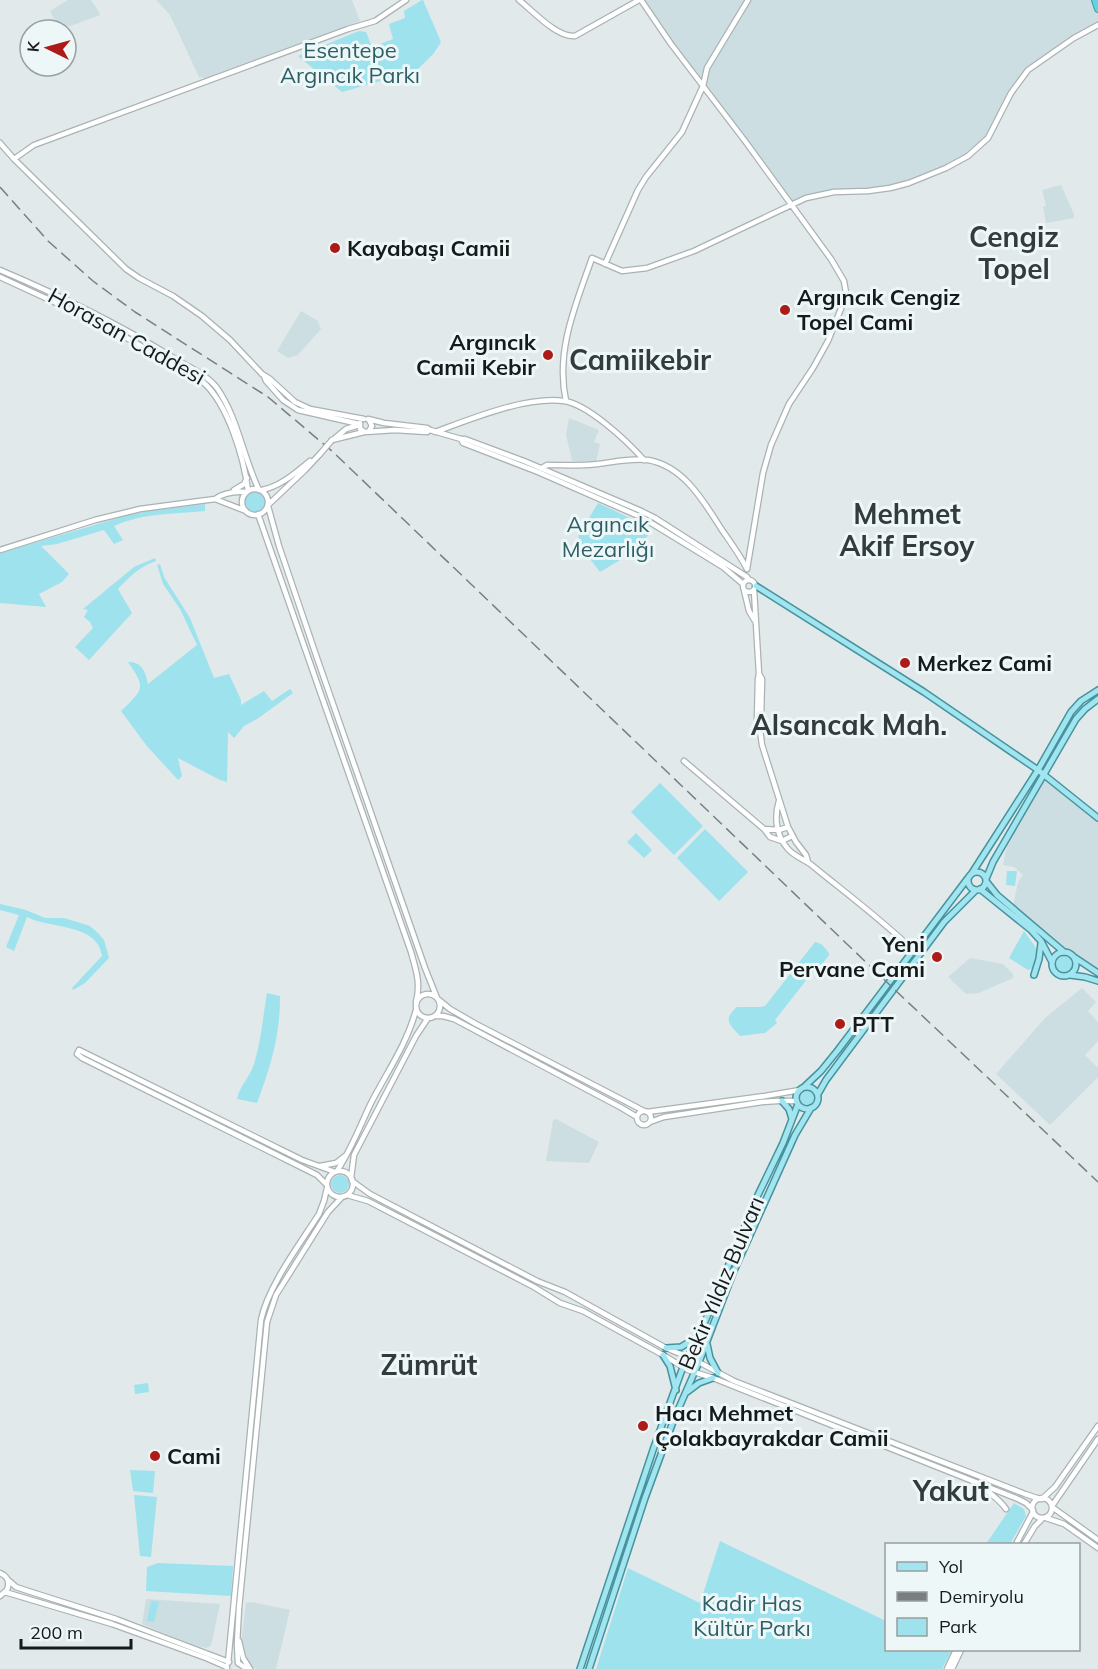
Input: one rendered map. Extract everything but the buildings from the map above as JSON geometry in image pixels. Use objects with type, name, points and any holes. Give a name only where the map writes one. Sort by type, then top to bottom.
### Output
[{"type":"highway","points":[[1095,0],[1098,9]]},
{"type":"main road","points":[[755,588],[905,680],[1044,774],[1098,818]]},
{"type":"main road","points":[[1098,690],[1074,708],[1038,770],[970,875],[838,1050],[821,1071],[797,1094],[797,1103],[804,1108],[811,1108],[817,1104],[818,1094],[826,1080],[948,917],[983,887],[993,862],[1076,719],[1085,708],[1098,699]]},
{"type":"main road","points":[[970,875],[981,872],[997,895],[1064,952],[1074,956],[1098,973]]},
{"type":"main road","points":[[970,875],[970,886],[1023,923],[1041,941],[1057,974],[1098,981]]},
{"type":"main road","points":[[1034,975],[1040,959],[1041,941]]},
{"type":"main road","points":[[1052,962],[1056,955],[1064,952]]},
{"type":"main road","points":[[1070,975],[1076,967],[1074,956]]},
{"type":"main road","points":[[802,1089],[813,1088],[818,1094]]},
{"type":"main road","points":[[782,1101],[789,1109],[792,1119]]},
{"type":"main road","name":"Bekir Yıldız Bulvarı","points":[[580,1669],[683,1367],[783,1143],[797,1103]]},
{"type":"main road","name":"Bekir Yıldız Bulvarı","points":[[589,1669],[645,1498],[674,1419],[707,1343],[733,1273],[791,1144],[811,1108]]},
{"type":"main road","points":[[666,1348],[681,1347],[698,1337]]},
{"type":"main road","points":[[686,1393],[699,1383],[716,1376],[707,1343]]},
{"type":"main road","points":[[663,1355],[674,1376],[676,1391]]},
{"type":"street","points":[[14,159],[34,145],[375,21],[406,0]]},
{"type":"street","points":[[519,0],[558,31],[571,36],[575,36],[640,0],[841,274],[845,285],[845,297],[828,341],[789,404],[774,436],[763,473],[747,569]]},
{"type":"street","points":[[605,264],[638,190],[682,132],[703,86],[709,64],[748,0]]},
{"type":"street","points":[[566,401],[562,364],[566,336],[592,258],[614,269],[626,271],[655,266],[806,198],[821,194],[868,191],[903,184],[939,171],[963,159],[988,138],[1011,93],[1028,70],[1074,38],[1098,26]]},
{"type":"street","points":[[0,143],[126,268],[202,316],[230,340],[273,389],[294,408],[306,413],[359,424]]},
{"type":"street","name":"Horasan Caddesi","points":[[0,270],[119,326],[210,381],[224,399],[232,415],[260,490]]},
{"type":"street","name":"Horasan Caddesi","points":[[0,277],[108,327],[203,382],[213,392],[226,414],[247,478],[248,492]]},
{"type":"street","points":[[262,374],[303,407],[384,423],[427,428],[465,439],[542,468],[655,518],[754,582],[759,674],[762,679],[759,722],[761,741],[790,832],[806,855],[808,862]]},
{"type":"street","points":[[359,424],[361,430],[367,431],[427,432],[498,409],[545,401],[566,401],[584,409],[608,426],[644,460]]},
{"type":"street","points":[[343,419],[343,432]]},
{"type":"street","points":[[215,499],[251,514],[264,512],[268,505],[310,465],[332,440],[366,419]]},
{"type":"street","points":[[332,440],[372,428],[372,424],[366,419]]},
{"type":"street","points":[[461,439],[464,443],[538,471],[643,518],[723,567],[749,593],[755,588]]},
{"type":"street","points":[[230,492],[260,490],[284,482],[320,454]]},
{"type":"street","points":[[542,468],[547,465],[644,460],[670,467],[701,498],[739,555],[750,580]]},
{"type":"street","points":[[0,550],[95,520],[132,511],[215,499],[244,484],[247,478]]},
{"type":"street","points":[[260,490],[267,497],[279,546],[313,647],[425,968],[438,999],[440,1007],[435,1016]]},
{"type":"street","points":[[247,511],[243,502],[248,492]]},
{"type":"street","points":[[228,1665],[262,1312],[277,1281],[319,1214],[328,1177],[336,1171],[347,1155],[408,1033],[416,1010],[419,987],[411,952],[258,514]]},
{"type":"street","points":[[744,587],[750,580]]},
{"type":"street","points":[[744,587],[749,611],[756,621]]},
{"type":"street","points":[[684,761],[772,838],[782,841]]},
{"type":"street","points":[[779,801],[776,812],[779,832],[782,841],[791,852],[808,862],[913,950]]},
{"type":"street","points":[[764,829],[790,832]]},
{"type":"street","points":[[782,841],[790,832]]},
{"type":"street","points":[[416,1002],[421,996],[430,994],[450,1009],[645,1111],[651,1117],[650,1122]]},
{"type":"street","points":[[416,1010],[421,1016],[428,1018],[443,1016],[454,1019],[620,1107],[637,1117],[640,1124],[646,1125],[664,1117],[762,1102],[797,1103]]},
{"type":"street","points":[[238,1663],[238,1630],[268,1316],[276,1295],[328,1212],[352,1189],[354,1155],[416,1036],[428,1018]]},
{"type":"street","points":[[1098,1540],[1052,1506],[1049,1501],[1024,1494],[734,1381],[716,1376],[695,1372],[683,1367],[583,1311],[552,1299],[534,1287],[368,1201],[334,1196],[329,1193],[317,1175],[77,1054],[79,1050],[302,1160],[345,1172],[370,1194],[537,1281],[565,1292],[666,1348],[699,1362],[716,1376],[756,1396],[1023,1501],[1037,1517],[1064,1524],[1098,1548]]},
{"type":"street","points":[[637,1117],[639,1113],[645,1111],[802,1089]]},
{"type":"street","points":[[318,1166],[336,1163],[347,1155]]},
{"type":"street","points":[[552,1299],[558,1289]]},
{"type":"street","points":[[560,1303],[565,1292]]},
{"type":"street","points":[[1017,1543],[1035,1503],[1055,1488],[1098,1426]]},
{"type":"street","points":[[1025,1543],[1035,1526],[1051,1514],[1052,1506],[1098,1439]]},
{"type":"street","points":[[982,1485],[1006,1509]]},
{"type":"street","points":[[0,1573],[16,1587],[116,1619],[228,1665]]},
{"type":"street","points":[[0,1596],[8,1588],[8,1580]]},
{"type":"street","points":[[6,1592],[112,1624],[228,1665]]},
{"type":"street","points":[[238,1630],[245,1669]]},
{"type":"street","points":[[946,1669],[955,1651]]},
{"type":"street","points":[[952,1669],[961,1651]]},
{"type":"street","points":[[228,1665],[235,1660],[245,1669]]},
{"type":"shaded area","points":[[68,0],[91,0],[100,15],[78,23],[78,18],[54,18],[50,11]]},
{"type":"shaded area","points":[[156,0],[352,0],[360,21],[206,78],[199,77],[170,15]]},
{"type":"shaded area","points":[[641,0],[1098,0],[1098,25],[1054,51],[1020,79],[988,138],[958,162],[897,186],[829,192],[794,204]]},
{"type":"shaded area","points":[[1061,185],[1074,218],[1046,223],[1043,207],[1046,206],[1042,190]]},
{"type":"shaded area","points":[[301,311],[318,321],[321,329],[298,355],[288,358],[277,351]]},
{"type":"shaded area","points":[[569,418],[599,430],[594,442],[600,444],[596,462],[572,461],[566,435]]},
{"type":"shaded area","points":[[1046,776],[1098,818],[1098,978],[1013,906],[1018,882],[1023,875],[1014,867],[1003,865],[1005,854]]},
{"type":"shaded area","points":[[970,958],[1003,964],[1013,974],[1013,978],[979,993],[966,994],[948,977]]},
{"type":"shaded area","points":[[1082,988],[1096,1002],[1088,1011],[1098,1022],[1098,1041],[1085,1055],[1098,1068],[1098,1077],[1050,1125],[996,1074],[1045,1018]]},
{"type":"shaded area","points":[[556,1119],[599,1142],[589,1163],[546,1161],[553,1120]]},
{"type":"shaded area","points":[[146,1599],[220,1604],[211,1646],[206,1648],[194,1645],[142,1624]]},
{"type":"shaded area","points":[[246,1603],[290,1610],[276,1669],[251,1667],[241,1645]]},
{"type":"green space","name":"Esentepe Argıncık Parkı","points":[[422,0],[441,42],[434,53],[416,71],[342,92],[298,56],[359,31],[366,32],[372,47],[393,39],[389,24],[405,18],[404,11]]},
{"type":"green space","points":[[255,492],[262,495],[265,502],[262,509],[255,512],[248,509],[245,502],[248,495]]},
{"type":"green space","name":"Argıncık Mezarlığı","points":[[598,503],[647,526],[649,534],[637,550],[600,572],[587,555],[578,536]]},
{"type":"green space","points":[[205,504],[205,511],[147,516],[114,526],[123,540],[114,544],[104,530],[57,544],[41,546],[69,574],[62,582],[39,594],[46,607],[0,603],[0,553],[125,516]]},
{"type":"green space","points":[[155,558],[156,561],[140,569],[118,589],[132,613],[89,660],[75,647],[93,628],[84,617],[88,610],[83,609],[134,567]]},
{"type":"green space","points":[[160,564],[164,577],[190,618],[214,678],[229,674],[241,700],[241,705],[264,691],[272,701],[290,689],[293,693],[244,726],[234,738],[228,732],[227,782],[178,758],[182,776],[178,780],[146,745],[121,711],[140,688],[138,678],[128,662],[137,663],[140,666],[148,684],[197,645],[180,609],[163,584],[157,565]]},
{"type":"green space","points":[[660,783],[703,826],[674,855],[631,812]]},
{"type":"green space","points":[[705,829],[748,872],[719,901],[677,858]]},
{"type":"green space","points":[[636,833],[652,850],[644,858],[627,842]]},
{"type":"green space","points":[[1007,871],[1017,871],[1015,886],[1006,885]]},
{"type":"green space","points":[[0,904],[26,910],[45,918],[64,918],[90,926],[104,940],[109,958],[85,983],[73,990],[72,988],[102,956],[99,945],[83,932],[27,917],[14,951],[6,947],[19,915],[0,910]]},
{"type":"green space","points":[[1024,931],[1035,947],[1040,961],[1040,966],[1028,970],[1009,958]]},
{"type":"green space","points":[[815,942],[820,943],[829,955],[817,971],[815,969],[775,1020],[777,1023],[765,1033],[740,1036],[729,1022],[732,1012],[737,1007],[765,1006]]},
{"type":"green space","points":[[1064,955],[1070,958],[1073,964],[1070,970],[1064,973],[1058,970],[1055,964],[1058,958]]},
{"type":"green space","points":[[267,993],[280,996],[278,1025],[270,1063],[257,1103],[237,1099],[256,1056]]},
{"type":"green space","points":[[804,1091],[810,1091],[814,1098],[810,1105],[804,1105],[800,1101],[800,1095]]},
{"type":"green space","points":[[340,1175],[346,1178],[349,1184],[346,1190],[340,1193],[334,1190],[331,1184],[334,1178]]},
{"type":"green space","points":[[148,1383],[149,1392],[135,1394],[134,1385]]},
{"type":"green space","points":[[130,1470],[155,1471],[153,1493],[133,1491]]},
{"type":"green space","points":[[134,1495],[157,1497],[151,1557],[140,1556]]},
{"type":"green space","points":[[1014,1503],[1024,1509],[1026,1516],[1011,1543],[987,1543]]},
{"type":"green space","name":"Kadir Has Kültür Parkı","points":[[720,1541],[885,1621],[885,1651],[951,1652],[942,1669],[596,1669],[628,1568],[700,1603]]},
{"type":"green space","points":[[158,1563],[233,1566],[231,1596],[146,1591],[147,1567]]},
{"type":"green space","points":[[151,1601],[159,1602],[154,1622],[147,1621]]},
{"type":"railway","points":[[0,187],[48,241],[93,281],[135,312],[268,397],[333,452],[1098,1182]]},
{"type":"place","name":"Kayabaşı Camii","points":[[335,248]]},
{"type":"place","name":"Argıncık Cengiz Topel Cami","points":[[785,310]]},
{"type":"place","name":"Argıncık Camii Kebir","points":[[548,355]]},
{"type":"place","name":"Merkez Cami","points":[[905,663]]},
{"type":"place","name":"Yeni Pervane Cami","points":[[937,957]]},
{"type":"place","name":"PTT","points":[[840,1024]]},
{"type":"place","name":"Hacı Mehmet Çolakbayrakdar Camii","points":[[643,1426]]},
{"type":"place","name":"Cami","points":[[155,1456]]},
{"type":"district","name":"Cengiz Topel","points":[[1014,253]]},
{"type":"district","name":"Camiikebir","points":[[640,360]]},
{"type":"district","name":"Mehmet Akif Ersoy","points":[[907,530]]},
{"type":"district","name":"Alsancak Mah.","points":[[849,725]]},
{"type":"district","name":"Zümrüt","points":[[429,1365]]},
{"type":"district","name":"Yakut","points":[[951,1491]]}]
